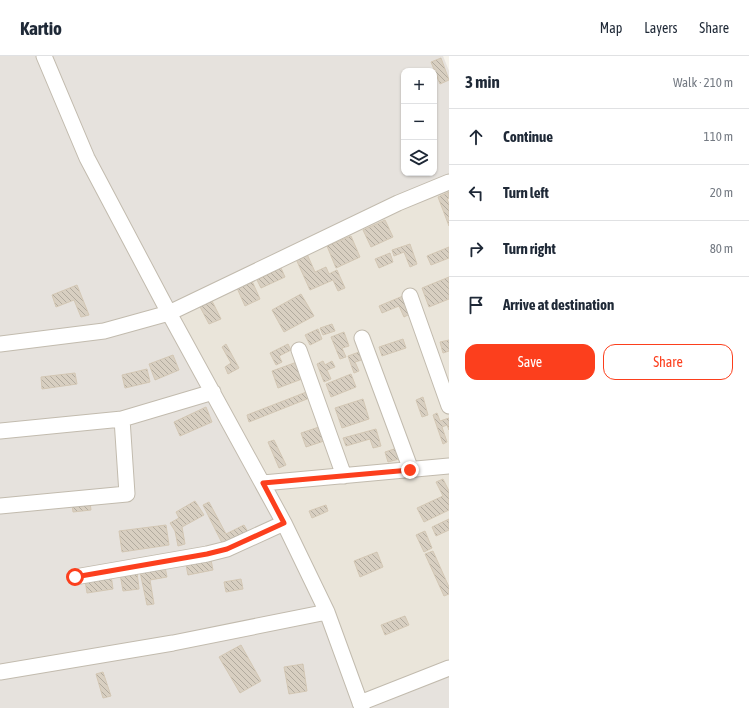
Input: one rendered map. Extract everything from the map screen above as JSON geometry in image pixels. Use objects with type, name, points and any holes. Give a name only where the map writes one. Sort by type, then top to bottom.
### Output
[{"type":"street","points":[[44,56],[87,158],[169,313],[284,523],[327,612],[361,706],[449,668]]},
{"type":"street","points":[[0,344],[104,331],[169,313],[398,203],[449,182]]},
{"type":"street","points":[[410,296],[449,406]]},
{"type":"street","points":[[362,338],[410,470]]},
{"type":"street","points":[[299,350],[344,476]]},
{"type":"street","points":[[0,431],[122,419],[213,392]]},
{"type":"street","points":[[0,506],[127,494],[122,419]]},
{"type":"street","points":[[263,483],[449,466]]},
{"type":"street","points":[[75,577],[207,554],[227,549],[284,523]]},
{"type":"street","points":[[0,672],[173,643],[327,612]]},
{"type":"shaded area","points":[[0,56],[443,56],[449,71],[449,182],[169,313],[366,701],[449,669],[449,708],[0,708]]},
{"type":"shaded area","points":[[449,182],[449,669],[366,701],[169,313]]},
{"type":"building","points":[[441,58],[449,80],[440,84],[437,77],[437,68],[433,68],[431,62]]},
{"type":"building","points":[[449,192],[449,198],[447,199],[449,204],[449,226],[438,197]]},
{"type":"building","points":[[385,220],[393,237],[371,247],[363,230]]},
{"type":"building","points":[[351,236],[360,257],[336,268],[327,246]]},
{"type":"building","points":[[410,244],[417,264],[410,267],[404,252],[394,256],[392,250]]},
{"type":"building","points":[[449,247],[449,258],[431,265],[427,256]]},
{"type":"building","points":[[390,253],[393,262],[379,268],[375,259]]},
{"type":"building","points":[[307,254],[315,272],[326,267],[329,274],[337,270],[345,288],[338,291],[333,280],[310,290],[296,259]]},
{"type":"building","points":[[281,268],[285,277],[261,288],[257,280]]},
{"type":"building","points":[[449,277],[449,299],[429,307],[422,288]]},
{"type":"building","points":[[252,281],[260,299],[245,306],[237,288]]},
{"type":"building","points":[[77,285],[89,315],[81,317],[74,300],[56,307],[52,295]]},
{"type":"building","points":[[301,294],[314,316],[284,332],[272,310]]},
{"type":"building","points":[[403,296],[410,314],[404,317],[399,306],[382,313],[379,306]]},
{"type":"building","points":[[210,297],[221,319],[209,324],[198,303]]},
{"type":"building","points":[[332,324],[335,331],[323,335],[320,328]]},
{"type":"building","points":[[318,329],[322,339],[310,345],[305,335]]},
{"type":"building","points":[[344,332],[349,346],[342,348],[346,357],[340,359],[331,337]]},
{"type":"building","points":[[403,339],[406,348],[382,356],[379,347]]},
{"type":"building","points":[[449,340],[449,351],[443,353],[440,342]]},
{"type":"building","points":[[226,344],[239,368],[228,374],[225,367],[231,363],[222,347]]},
{"type":"building","points":[[288,344],[291,350],[279,356],[282,362],[276,365],[270,353]]},
{"type":"building","points":[[362,351],[365,359],[355,362],[359,371],[354,373],[348,356]]},
{"type":"building","points":[[173,355],[179,370],[155,380],[149,364]]},
{"type":"building","points":[[323,361],[325,365],[332,361],[335,367],[327,370],[331,379],[324,382],[317,364]]},
{"type":"building","points":[[297,362],[302,379],[278,388],[272,371]]},
{"type":"building","points":[[147,369],[150,382],[125,388],[122,375]]},
{"type":"building","points":[[75,373],[77,384],[42,389],[41,377]]},
{"type":"building","points":[[351,374],[356,387],[331,397],[326,384]]},
{"type":"building","points":[[309,391],[312,397],[249,422],[247,415]]},
{"type":"building","points":[[423,397],[428,415],[422,417],[416,400]]},
{"type":"building","points":[[363,399],[369,419],[342,428],[335,408]]},
{"type":"building","points":[[206,407],[212,422],[180,436],[174,422]]},
{"type":"building","points":[[437,413],[440,421],[449,418],[449,430],[447,425],[442,427],[447,442],[443,444],[433,415]]},
{"type":"building","points":[[322,426],[327,440],[306,447],[301,433]]},
{"type":"building","points":[[376,429],[381,446],[373,448],[370,439],[346,446],[343,438]]},
{"type":"building","points":[[274,440],[286,465],[279,468],[268,442]]},
{"type":"building","points":[[400,447],[403,458],[388,462],[385,452]]},
{"type":"building","points":[[443,479],[449,491],[449,510],[424,522],[417,508],[443,496],[436,482]]},
{"type":"building","points":[[195,501],[204,515],[182,527],[185,544],[178,546],[175,531],[170,523],[179,518],[176,512]]},
{"type":"building","points":[[90,502],[91,510],[73,512],[72,505]]},
{"type":"building","points":[[209,502],[226,534],[244,525],[248,532],[223,545],[203,505]]},
{"type":"building","points":[[326,505],[328,511],[312,518],[309,511]]},
{"type":"building","points":[[449,519],[449,530],[436,536],[432,527]]},
{"type":"building","points":[[166,525],[169,545],[122,552],[119,531]]},
{"type":"building","points":[[425,531],[432,548],[424,552],[416,535]]},
{"type":"building","points":[[433,551],[449,587],[449,594],[444,596],[425,554]]},
{"type":"building","points":[[377,552],[383,567],[360,577],[354,561]]},
{"type":"building","points":[[211,560],[213,570],[188,575],[186,565]]},
{"type":"building","points":[[165,567],[167,577],[150,580],[154,604],[147,605],[140,572]]},
{"type":"building","points":[[137,572],[139,589],[123,591],[120,574]]},
{"type":"building","points":[[111,575],[113,589],[87,593],[85,580]]},
{"type":"building","points":[[241,579],[243,589],[226,592],[224,582]]},
{"type":"building","points":[[405,616],[409,625],[385,635],[381,625]]},
{"type":"building","points":[[241,645],[261,681],[240,693],[219,657]]},
{"type":"building","points":[[303,664],[307,691],[289,694],[284,667]]},
{"type":"building","points":[[103,672],[111,696],[103,698],[96,674]]},
{"type":"route","points":[[75,577],[207,554],[227,549],[284,523],[263,483],[410,470]]}]
